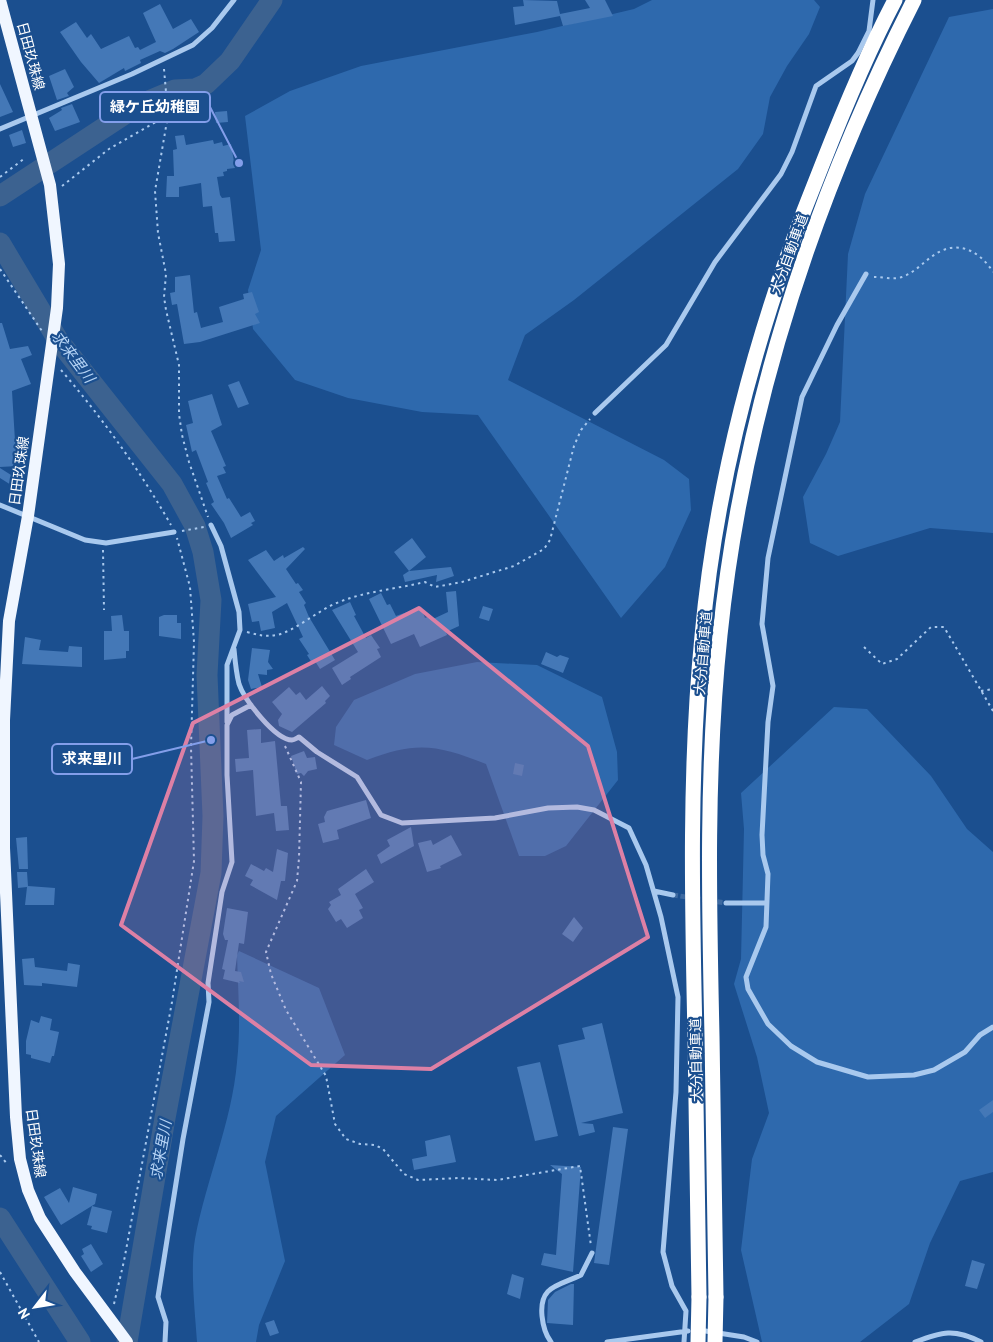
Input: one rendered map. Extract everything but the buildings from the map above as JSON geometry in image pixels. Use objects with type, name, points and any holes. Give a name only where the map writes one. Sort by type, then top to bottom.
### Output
[{"type":"highway","name":"大分自動車道","points":[[698,1342],[692,798],[702,635],[719,510],[748,375],[769,304],[797,225],[843,110],[895,0]]},
{"type":"highway","name":"大分自動車道","points":[[715,1342],[709,798],[720,636],[737,514],[768,373],[785,311],[858,118],[914,0]]},
{"type":"main road","name":"日田玖珠線","points":[[0,0],[36,132],[54,186],[59,264],[57,308],[28,516],[10,621],[4,720],[2,848],[16,1117],[20,1159],[40,1218],[75,1272],[127,1342]]},
{"type":"street","points":[[0,129],[162,61],[193,45],[212,28],[234,0]]},
{"type":"street","points":[[595,413],[666,345],[715,262],[781,174],[792,152],[816,86],[852,60],[858,53],[869,31],[873,0]]},
{"type":"street","points":[[866,274],[837,325],[802,396],[768,558],[762,624],[774,686],[768,722],[762,836],[763,855],[768,874],[766,927],[746,977],[748,989],[768,1024],[803,1055],[844,1072],[868,1077],[914,1075],[934,1070],[964,1052],[980,1035],[993,1027]]},
{"type":"street","points":[[0,505],[85,540],[102,542],[174,532]]},
{"type":"street","points":[[165,1342],[166,1322],[158,1297],[183,1139],[209,1002],[208,983],[222,892],[232,862],[227,775],[227,665],[240,630],[239,612],[221,546],[208,526]]},
{"type":"street","points":[[234,649],[240,686],[251,705],[280,736],[292,740],[299,737],[317,752],[343,766],[357,777],[380,815],[402,823],[495,818],[548,808],[577,807],[594,810],[629,828],[646,864],[654,891],[678,997],[676,1092],[663,1252],[672,1286],[686,1311],[684,1342]]},
{"type":"street","points":[[227,725],[232,716],[251,705]]},
{"type":"street","points":[[654,891],[673,895]]},
{"type":"street","points":[[726,903],[766,903]]},
{"type":"street","points":[[551,1342],[543,1325],[541,1304],[544,1295],[555,1286],[581,1275],[592,1253]]},
{"type":"street","points":[[607,1342],[697,1330],[744,1337],[757,1342]]},
{"type":"street","points":[[915,1342],[940,1333],[955,1331],[981,1342]]},
{"type":"path","points":[[165,73],[166,110],[168,115],[155,191],[158,233],[166,274],[164,297],[179,365],[178,414],[182,435],[208,526],[174,532]]},
{"type":"path","points":[[54,186],[71,180],[109,149],[168,115]]},
{"type":"path","points":[[0,177],[25,158]]},
{"type":"path","points":[[866,274],[874,277],[899,278],[915,271],[939,252],[949,248],[964,248],[979,254],[993,272]]},
{"type":"path","points":[[0,269],[45,335]]},
{"type":"path","points":[[58,367],[98,413],[138,470],[174,532],[190,587],[194,642],[191,746],[194,861],[172,1002],[124,1261],[113,1309]]},
{"type":"path","points":[[240,630],[261,636],[279,634],[321,609],[340,601],[372,591],[426,582],[435,587],[462,582],[514,566],[544,549],[550,540],[574,446],[581,430],[595,413]]},
{"type":"path","points":[[102,542],[104,610]]},
{"type":"path","points":[[864,647],[882,664],[898,659],[931,627],[944,628],[993,710]]},
{"type":"path","points":[[981,691],[993,690]]},
{"type":"path","points":[[280,736],[301,782],[299,858],[296,881],[266,952],[271,974],[286,1010],[326,1076],[336,1124],[346,1139],[383,1149],[404,1174],[418,1180],[458,1178],[497,1180],[580,1166],[592,1253]]},
{"type":"path","points":[[0,1272],[39,1342]]},
{"type":"highlighted area","points":[[419,608],[588,746],[648,937],[431,1069],[311,1065],[121,925],[193,723]]},
{"type":"shaded area","points":[[652,0],[814,0],[820,7],[809,34],[787,66],[770,97],[763,134],[738,169],[574,300],[525,335],[508,380],[664,460],[689,479],[691,510],[665,567],[621,618],[478,415],[422,412],[348,398],[295,380],[253,329],[248,290],[261,250],[245,116],[290,91],[361,66],[537,32],[634,9]]},
{"type":"shaded area","points":[[993,9],[993,533],[930,528],[838,556],[810,543],[803,497],[826,454],[840,422],[848,254],[865,194],[949,17]]},
{"type":"shaded area","points":[[477,662],[537,665],[602,697],[617,752],[618,780],[566,846],[545,856],[519,856],[486,764],[440,749],[427,748],[400,750],[367,760],[334,745],[336,727],[354,700],[415,674]]},
{"type":"shaded area","points":[[834,707],[867,709],[931,776],[967,829],[993,852],[993,1172],[960,1181],[930,1243],[909,1304],[860,1342],[762,1342],[741,1250],[752,1159],[769,1113],[757,1057],[734,984],[741,959],[744,829],[741,793]]},
{"type":"shaded area","points":[[239,951],[319,988],[345,1055],[276,1116],[265,1162],[285,1261],[259,1325],[256,1342],[197,1342],[193,1290],[195,1239],[230,1107],[234,1084],[239,1035],[237,955]]},
{"type":"waterway","name":"求来里川","points":[[0,196],[137,106],[175,90],[195,89],[206,84],[230,61],[272,0]]},
{"type":"waterway","name":"求来里川","points":[[0,243],[58,340],[172,484],[195,526],[203,552],[211,600],[207,675],[213,816],[211,873],[165,1118],[127,1342]]},
{"type":"waterway","points":[[0,1218],[80,1342]]},
{"type":"tunnel","points":[[673,895],[726,903]]},
{"type":"place","name":"緑ケ丘幼稚園","points":[[239,163]]},
{"type":"place","name":"求来里川","points":[[211,740]]}]
